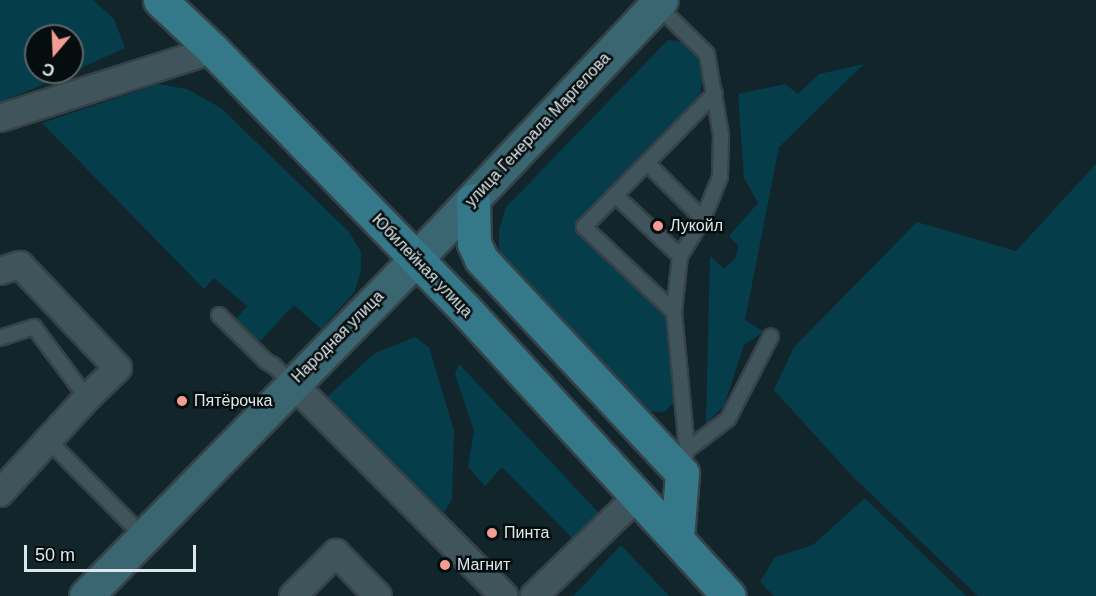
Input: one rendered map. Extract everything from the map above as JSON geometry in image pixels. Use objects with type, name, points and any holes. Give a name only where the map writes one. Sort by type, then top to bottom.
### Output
[{"type":"main road","name":"Юбилейная улица","points":[[160,0],[213,50],[415,260],[729,596]]},
{"type":"main road","points":[[473,200],[474,243],[481,259],[684,461],[677,539]]},
{"type":"street","name":"улица Генерала Маргелова","points":[[415,260],[659,2]]},
{"type":"street","points":[[0,118],[213,50]]},
{"type":"street","name":"Народная улица","points":[[86,596],[415,260]]},
{"type":"street","points":[[0,272],[20,266],[118,368],[87,398],[0,494]]},
{"type":"street","points":[[293,384],[504,596]]},
{"type":"street","points":[[534,596],[637,497]]},
{"type":"street","points":[[293,596],[336,554],[378,596]]},
{"type":"lane","points":[[659,2],[707,54],[721,135],[720,177],[703,219],[680,256],[674,312],[684,461]]},
{"type":"lane","points":[[674,312],[584,227],[715,93]]},
{"type":"lane","points":[[646,163],[703,219]]},
{"type":"lane","points":[[615,195],[680,256]]},
{"type":"lane","points":[[219,315],[293,384]]},
{"type":"lane","points":[[0,338],[34,327],[87,398]]},
{"type":"lane","points":[[684,461],[728,418],[771,336]]},
{"type":"lane","points":[[49,441],[143,536]]},
{"type":"shaded area","points":[[0,0],[93,0],[114,19],[125,48],[84,67],[84,24],[24,24],[24,84],[44,84],[0,103]]},
{"type":"shaded area","points":[[668,40],[681,42],[704,65],[699,105],[579,229],[667,313],[676,401],[664,412],[643,411],[499,255],[499,230],[506,207]]},
{"type":"shaded area","points":[[864,64],[779,147],[745,320],[764,332],[744,345],[724,406],[706,424],[710,256],[724,269],[736,257],[738,246],[729,236],[758,203],[744,178],[738,94],[785,84],[798,94],[819,74]]},
{"type":"shaded area","points":[[158,84],[187,89],[221,108],[349,232],[361,252],[361,271],[354,293],[321,329],[294,305],[260,341],[235,320],[247,306],[214,278],[204,289],[42,123]]},
{"type":"shaded area","points":[[1096,164],[1096,596],[978,596],[852,476],[774,390],[794,347],[917,222],[1016,251]]},
{"type":"shaded area","points":[[415,337],[429,347],[454,431],[452,499],[444,513],[327,397],[375,353]]},
{"type":"shaded area","points":[[459,364],[600,514],[574,540],[502,467],[485,486],[468,467],[474,431],[455,374]]},
{"type":"shaded area","points":[[865,498],[966,596],[774,596],[760,582],[775,557],[813,545]]},
{"type":"shaded area","points":[[621,545],[669,596],[573,596],[583,586]]},
{"type":"place","name":"Лукойл","points":[[658,226]]},
{"type":"place","name":"Пятёрочка","points":[[182,401]]},
{"type":"place","name":"Пинта","points":[[492,533]]},
{"type":"place","name":"Магнит","points":[[445,565]]}]
